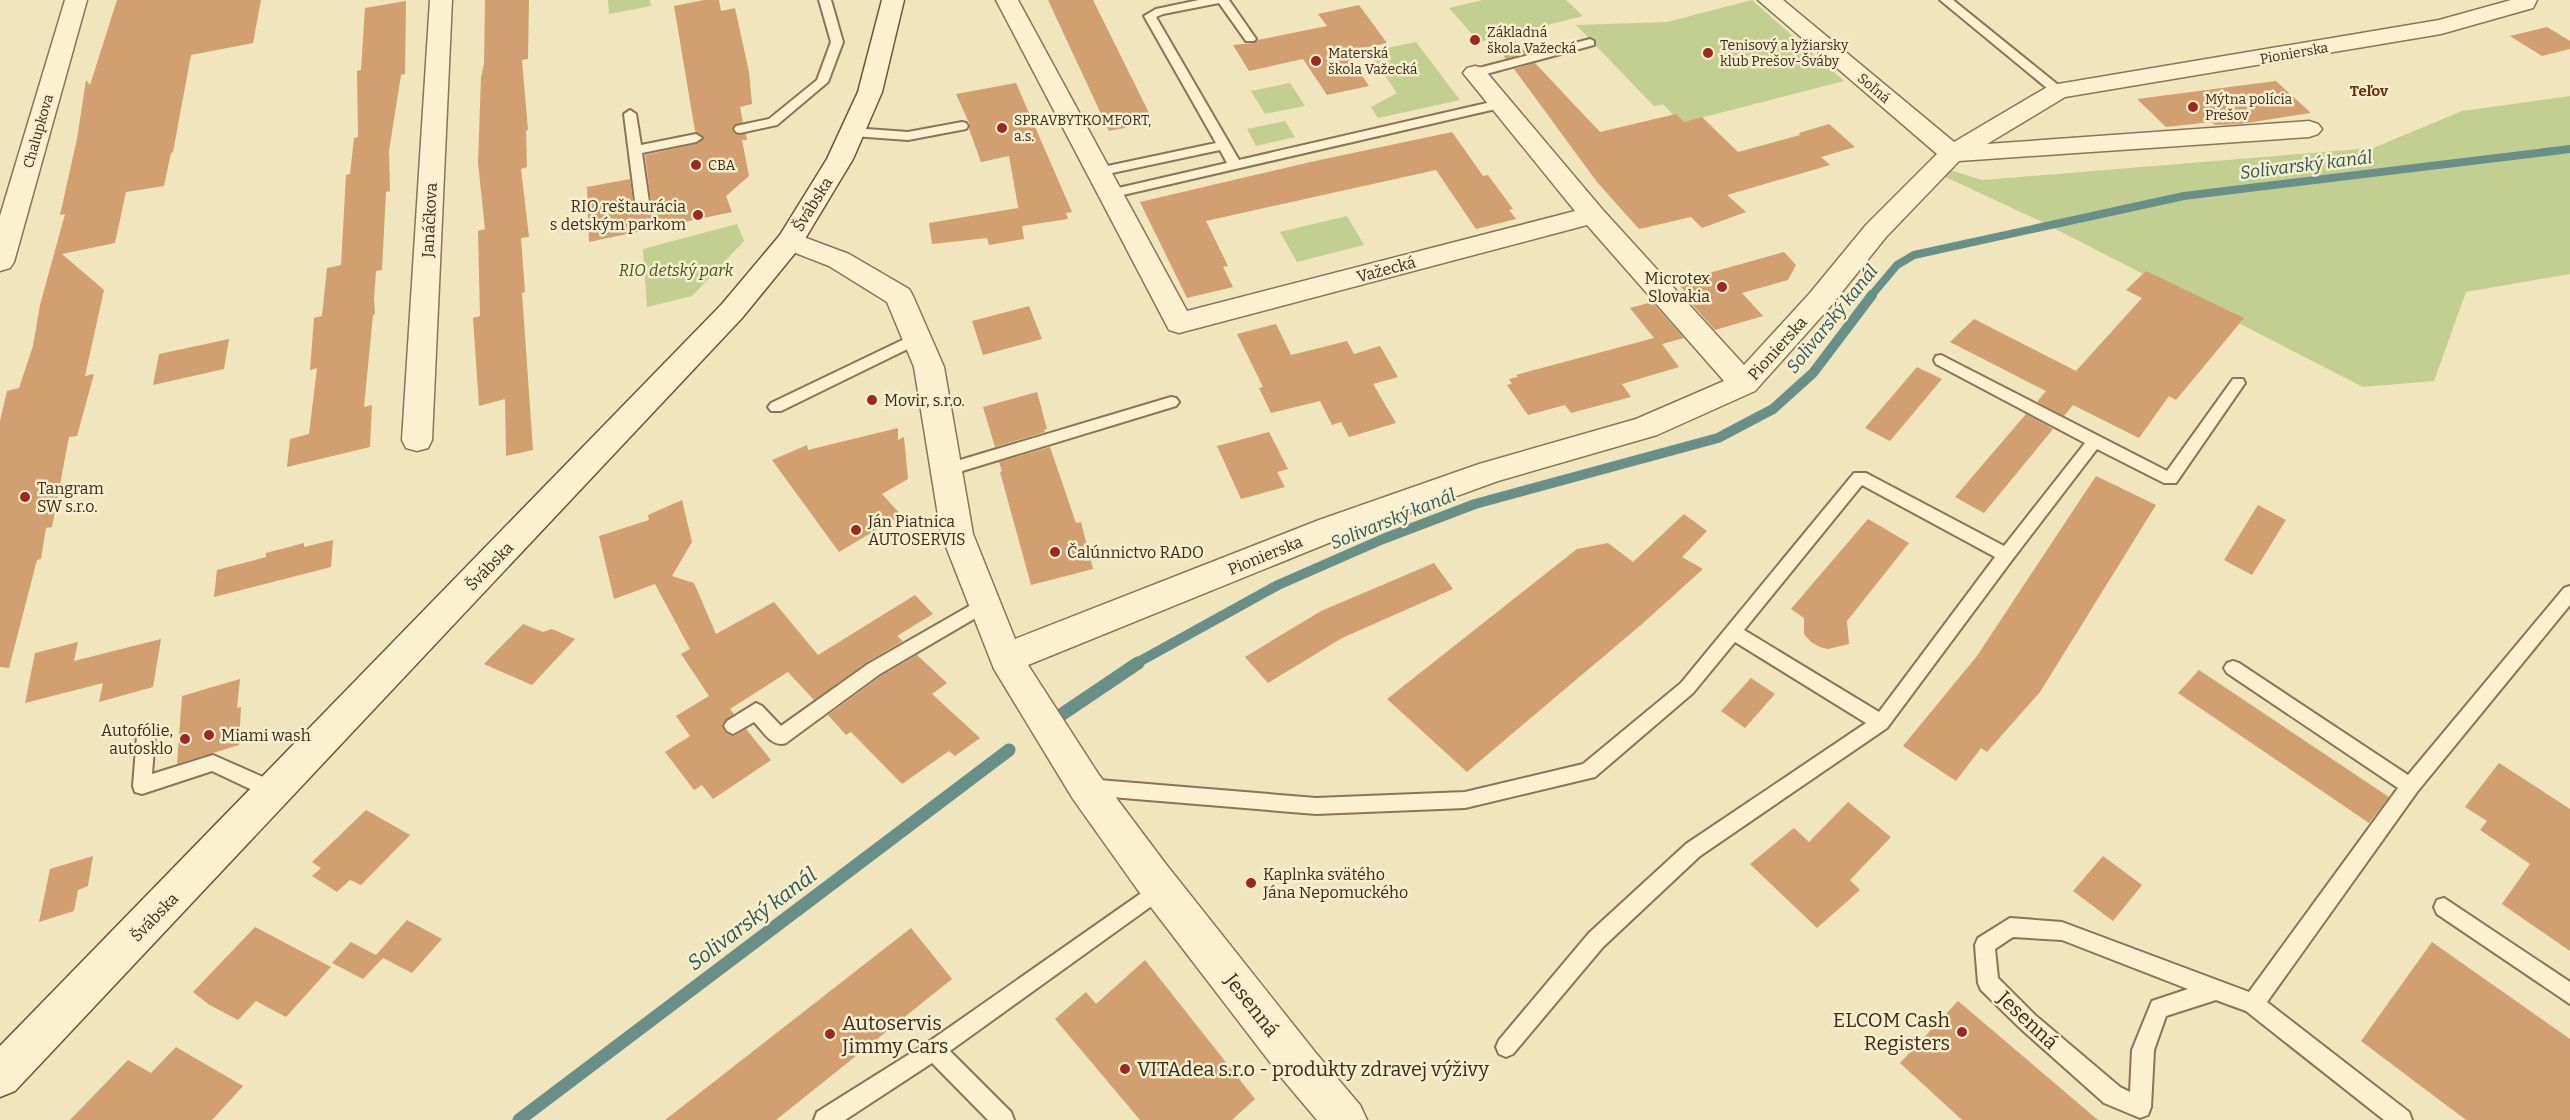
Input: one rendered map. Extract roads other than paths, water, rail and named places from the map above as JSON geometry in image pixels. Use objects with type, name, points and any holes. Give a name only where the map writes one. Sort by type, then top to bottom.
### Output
[{"type":"street","name":"Chalupkova","points":[[0,262],[76,0]]},
{"type":"street","name":"Janáčkova","points":[[417,440],[441,0]]},
{"type":"street","name":"Švábska","points":[[0,1077],[732,311],[790,241],[840,159],[870,92],[893,0]]},
{"type":"street","points":[[1008,0],[1104,183]]},
{"type":"street","name":"Soľná","points":[[1769,0],[1952,154]]},
{"type":"street","name":"Pionierska","points":[[1006,659],[1330,529],[1490,472],[1646,427],[1744,384],[1820,300],[1876,231],[1952,154],[2058,91],[2441,27],[2525,3],[2526,0]]},
{"type":"street","points":[[1475,73],[1593,215],[1744,384]]},
{"type":"street","points":[[1952,154],[2309,129]]},
{"type":"street","name":"Važecká","points":[[1104,183],[1179,323],[1593,215]]},
{"type":"street","points":[[790,241],[839,260],[899,296],[929,367],[957,534],[1006,659]]},
{"type":"street","name":"Jesenná","points":[[1006,659],[1086,787],[1160,889],[1300,1067],[1345,1120]]},
{"type":"lane","points":[[740,129],[773,122],[822,82],[837,42],[825,0]]},
{"type":"lane","points":[[1217,0],[1160,11],[1150,16],[1235,165]]},
{"type":"lane","points":[[1223,0],[1250,39]]},
{"type":"lane","points":[[1946,0],[2058,91]]},
{"type":"lane","points":[[1475,73],[1590,43]]},
{"type":"lane","points":[[1104,183],[1235,165],[1500,104]]},
{"type":"lane","points":[[630,114],[643,209]]},
{"type":"lane","points":[[853,132],[908,136],[962,126]]},
{"type":"lane","points":[[635,150],[696,138]]},
{"type":"lane","points":[[1104,183],[1223,145]]},
{"type":"lane","points":[[776,406],[917,338]]},
{"type":"lane","points":[[1941,360],[2170,479],[2238,383]]},
{"type":"lane","points":[[946,470],[1171,402]]},
{"type":"lane","points":[[1506,1047],[1596,940],[1693,850],[1881,723],[2006,555],[2095,441]]},
{"type":"lane","points":[[1086,787],[1316,806],[1465,800],[1588,771],[1687,688],[1860,477],[2006,555]]},
{"type":"lane","points":[[2253,1004],[2410,786],[2570,593]]},
{"type":"lane","points":[[732,726],[756,711],[780,737],[874,669],[985,604]]},
{"type":"lane","points":[[1733,632],[1881,723]]},
{"type":"lane","points":[[2234,668],[2410,786]]},
{"type":"lane","points":[[146,736],[142,786],[213,763],[274,791]]},
{"type":"lane","points":[[825,1120],[934,1050],[1160,889]]},
{"type":"lane","points":[[2444,906],[2570,994]]},
{"type":"lane","name":"Jesenná","points":[[2216,990],[2159,1008],[2143,1050],[2140,1107],[2112,1095],[2028,1022],[1988,983],[1985,945],[2010,927],[2062,931],[2253,1004],[2401,1120]]},
{"type":"lane","points":[[934,1050],[1003,1120]]},
{"type":"waterway","name":"Solivarský kanál","points":[[1870,297],[1897,265],[1914,255],[2184,196],[2570,149]]},
{"type":"waterway","name":"Solivarský kanál","points":[[1135,664],[1278,585],[1383,539],[1475,504],[1718,438],[1773,409],[1813,373],[1872,295]]},
{"type":"waterway","name":"Solivarský kanál","points":[[1049,723],[1138,663]]},
{"type":"waterway","name":"Solivarský kanál","points":[[519,1120],[1009,750]]},
{"type":"place","name":"Základná škola Važecká","points":[[1475,40]]},
{"type":"place","name":"Tenisový a lyžiarsky klub Prešov-Šváby","points":[[1708,53]]},
{"type":"place","name":"Materská škola Važecká","points":[[1316,61]]},
{"type":"place","name":"Mýtna polícia Prešov","points":[[2193,107]]},
{"type":"place","name":"SPRAVBYTKOMFORT, a.s.","points":[[1002,128]]},
{"type":"place","name":"CBA","points":[[696,165]]},
{"type":"place","name":"RIO reštaurácia s detským parkom","points":[[698,215]]},
{"type":"place","name":"Microtex Slovakia","points":[[1722,287]]},
{"type":"place","name":"Movir, s.r.o.","points":[[872,400]]},
{"type":"place","name":"Tangram SW s.r.o.","points":[[25,497]]},
{"type":"place","name":"Ján Piatnica AUTOSERVIS","points":[[856,530]]},
{"type":"place","name":"Čalúnnictvo RADO","points":[[1055,552]]},
{"type":"place","name":"Miami wash","points":[[209,735]]},
{"type":"place","name":"Autofólie, autosklo","points":[[185,739]]},
{"type":"place","name":"Kaplnka svätého Jána Nepomuckého","points":[[1251,883]]},
{"type":"place","name":"ELCOM Cash Registers","points":[[1962,1032]]},
{"type":"place","name":"Autoservis Jimmy Cars","points":[[830,1034]]},
{"type":"place","name":"VITAdea s.r.o - produkty zdravej výživy","points":[[1125,1069]]},
{"type":"district","name":"Teľov","points":[[2369,91]]},
{"type":"park label","name":"RIO detský park","points":[[676,270]]}]
